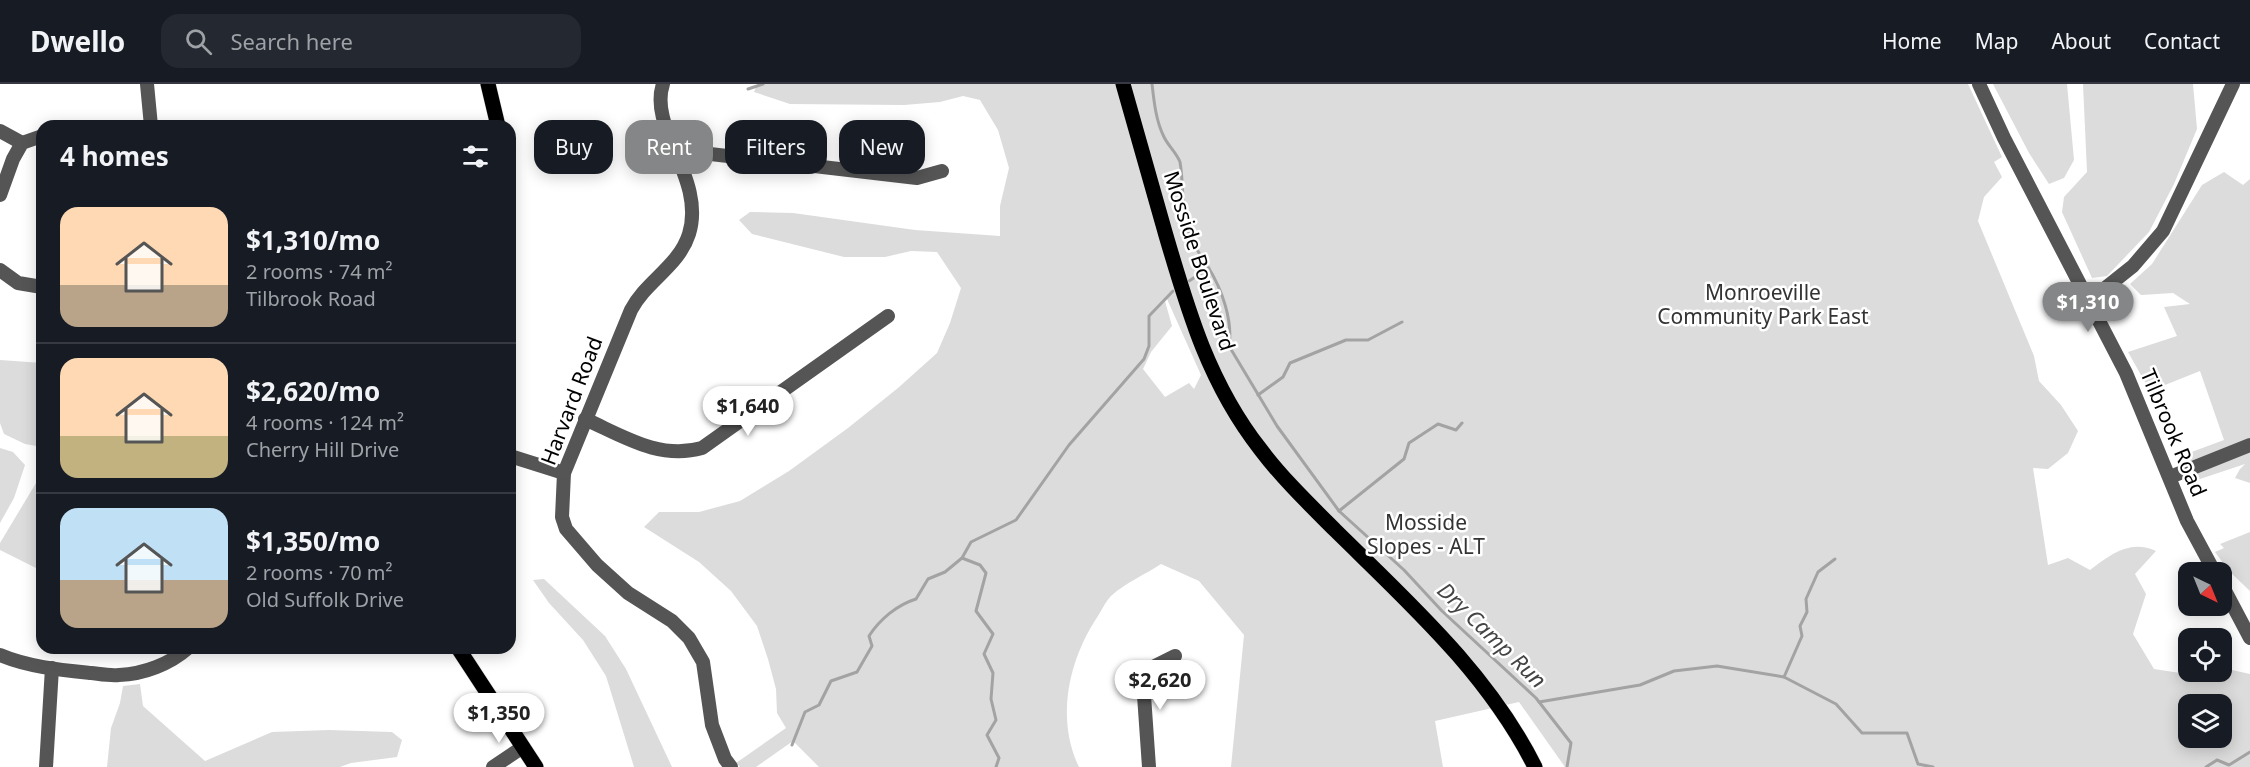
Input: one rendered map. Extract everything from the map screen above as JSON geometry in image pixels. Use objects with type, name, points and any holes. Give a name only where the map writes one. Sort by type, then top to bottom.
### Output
[{"type":"main road","points":[[488,84],[497,120]]},
{"type":"main road","name":"Mosside Boulevard","points":[[1123,84],[1189,315],[1213,374],[1240,420],[1284,479],[1454,648],[1518,733],[1535,767]]},
{"type":"main road","points":[[462,654],[536,767]]},
{"type":"street","points":[[147,84],[150,120]]},
{"type":"street","name":"Harvard Road","points":[[663,84],[661,89],[663,120]]},
{"type":"street","name":"Tilbrook Road","points":[[1979,84],[2004,138],[2126,373],[2187,521],[2209,562]]},
{"type":"street","points":[[2090,301],[2133,266],[2163,231],[2233,84]]},
{"type":"street","points":[[0,131],[22,143]]},
{"type":"street","points":[[0,195],[13,159],[22,143],[36,138]]},
{"type":"street","points":[[713,154],[917,178],[942,171]]},
{"type":"street","name":"Harvard Road","points":[[684,174],[691,194],[693,217],[689,235],[670,266],[637,299],[564,473],[562,518],[566,529],[579,546],[628,593],[672,621],[689,638],[703,662],[712,725],[725,759],[731,767]]},
{"type":"street","points":[[0,270],[18,283],[36,286]]},
{"type":"street","points":[[585,419],[656,450],[679,453],[702,448],[722,437],[888,316]]},
{"type":"street","points":[[2170,477],[2250,444]]},
{"type":"street","points":[[516,458],[564,473]]},
{"type":"street","points":[[2232,604],[2250,638]]},
{"type":"street","points":[[0,655],[52,668],[118,676],[156,667],[181,654]]},
{"type":"street","points":[[1149,767],[1143,681],[1151,668],[1175,656]]},
{"type":"street","points":[[46,767],[52,668]]},
{"type":"street","points":[[493,767],[523,747]]},
{"type":"green space","points":[[757,84],[1968,84],[2002,157],[1994,162],[2002,177],[1984,197],[1978,221],[2034,356],[2039,381],[2061,405],[2078,431],[2068,453],[2048,469],[2033,468],[2048,565],[2068,558],[2090,570],[2121,550],[2138,547],[2156,551],[2135,574],[2146,594],[2133,634],[2154,669],[2178,673],[2178,682],[2232,682],[2232,670],[2250,674],[2250,767],[1565,767],[1519,702],[1435,721],[1443,767],[1231,767],[1244,635],[1199,581],[1161,564],[1111,596],[1086,636],[1078,654],[1068,692],[1067,711],[1072,749],[1079,767],[819,767],[793,741],[756,767],[740,767],[736,763],[786,728],[777,713],[776,689],[757,626],[731,591],[699,562],[644,527],[659,512],[699,512],[740,501],[789,471],[848,428],[937,353],[950,323],[961,288],[937,252],[911,251],[885,257],[844,257],[752,234],[739,220],[750,212],[793,213],[915,230],[1000,236],[1000,206],[1009,168],[998,130],[980,100],[963,96],[940,102],[904,105],[790,104],[754,92]],"holes":[[[1167,299],[1201,375],[1194,389],[1189,383],[1165,397],[1143,369],[1151,352],[1172,326],[1165,301]]]},
{"type":"green space","points":[[1993,84],[2067,84],[2074,160],[2064,178],[2049,184],[2029,153]]},
{"type":"green space","points":[[2083,84],[2193,84],[2197,129],[2174,184],[2149,232],[2107,276],[2092,278],[2062,212],[2064,197],[2087,172]]},
{"type":"green space","points":[[2224,172],[2243,185],[2250,179],[2250,483],[2235,478],[2245,464],[2185,484],[2178,457],[2224,440],[2200,371],[2150,391],[2128,352],[2177,336],[2164,307],[2190,304],[2173,293],[2141,295],[2130,284],[2152,264],[2202,185]]},
{"type":"green space","points":[[0,360],[36,363],[36,446],[25,444],[4,434],[0,423]]},
{"type":"green space","points":[[0,448],[13,452],[25,465],[14,498],[0,523]]},
{"type":"green space","points":[[36,483],[36,568],[0,550],[0,543]]},
{"type":"green space","points":[[2250,532],[2250,591],[2232,574],[2232,562],[2222,562],[2215,552],[2224,548],[2220,544]]},
{"type":"green space","points":[[544,579],[605,636],[626,669],[672,767],[634,767],[606,676],[583,640],[549,603],[533,580]]},
{"type":"green space","points":[[140,684],[143,706],[205,761],[272,732],[329,730],[392,732],[402,740],[397,757],[351,763],[340,767],[107,767],[111,728],[123,686]]},
{"type":"waterway","points":[[748,89],[763,84]]},
{"type":"waterway","name":"Dry Camp Run","points":[[1152,84],[1161,131],[1180,162],[1184,214],[1188,231],[1213,276],[1225,305],[1230,336],[1229,346],[1277,426],[1339,511],[1404,570],[1442,611],[1536,698],[1571,743],[1567,767]]},
{"type":"waterway","points":[[1189,281],[1209,268]]},
{"type":"waterway","points":[[792,745],[805,712],[819,705],[831,681],[857,672],[872,646],[869,636],[878,624],[902,605],[916,599],[928,579],[945,572],[962,558],[971,542],[1016,520],[1069,445],[1144,359],[1149,346],[1149,316],[1173,291]]},
{"type":"waterway","points":[[1258,395],[1283,377],[1290,363],[1346,340],[1368,340],[1402,322]]},
{"type":"waterway","points":[[1339,511],[1404,459],[1409,443],[1438,424],[1456,430],[1462,423]]},
{"type":"waterway","points":[[962,558],[980,565],[986,573],[976,611],[993,634],[984,654],[993,673],[991,699],[996,720],[987,735],[999,758],[996,767]]},
{"type":"waterway","points":[[1784,677],[1802,636],[1800,626],[1807,612],[1806,599],[1818,572],[1835,559]]},
{"type":"waterway","points":[[1539,702],[1640,685],[1674,671],[1717,666],[1784,677],[1836,704],[1862,733],[1907,733],[1918,764],[1933,767]]},
{"type":"waterway","points":[[2206,767],[2217,760],[2229,765],[2250,752]]},
{"type":"park label","name":"Monroeville Community Park East","points":[[1763,305]]},
{"type":"park label","name":"Mosside Slopes - ALT","points":[[1426,535]]}]
